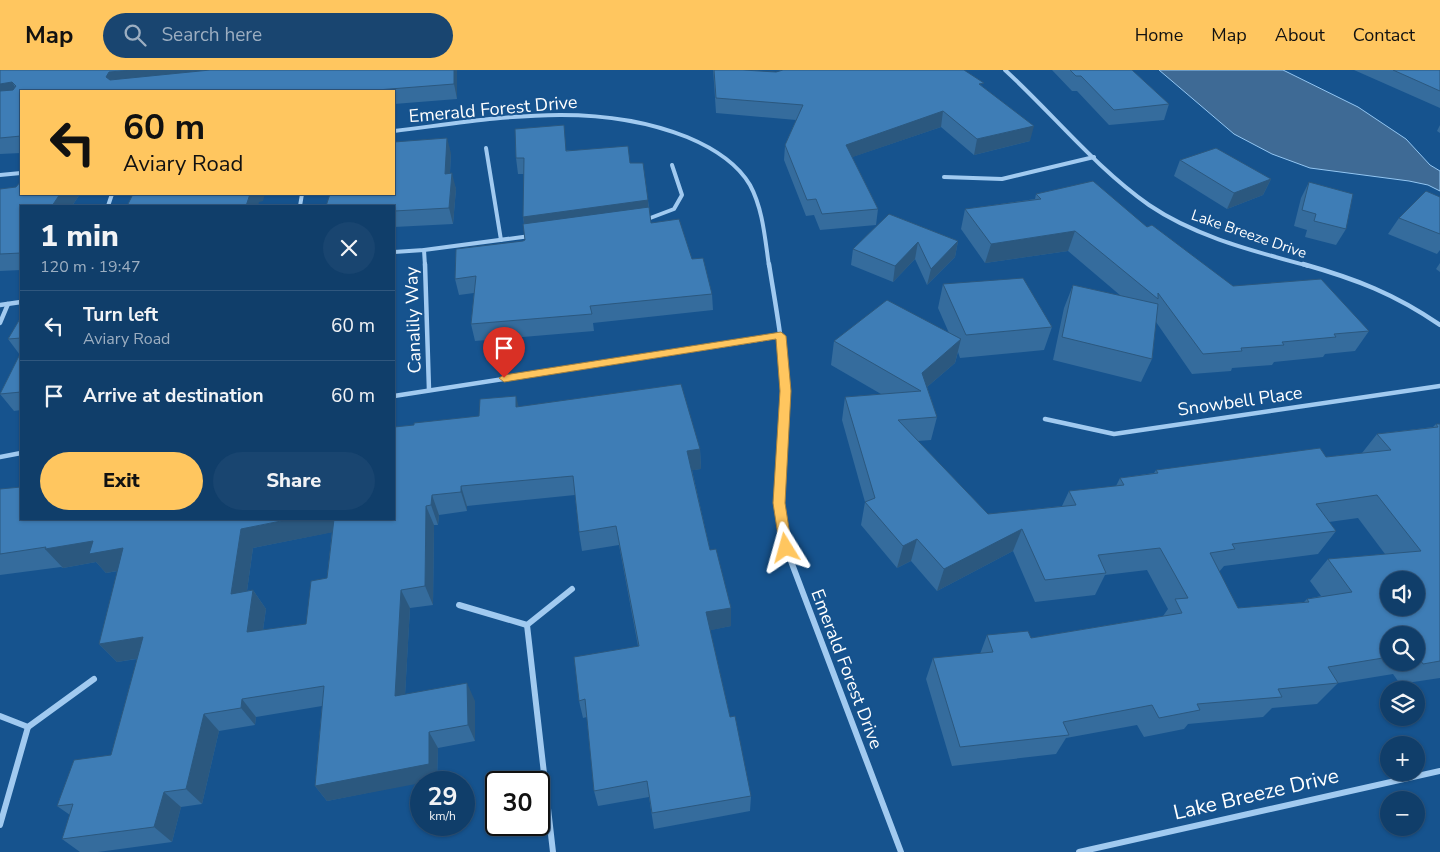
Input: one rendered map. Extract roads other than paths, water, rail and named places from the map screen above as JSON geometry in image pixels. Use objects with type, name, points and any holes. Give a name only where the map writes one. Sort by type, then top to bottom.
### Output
[{"type":"street","name":"Lake Breeze Drive","points":[[1005,70],[1026,88],[1123,187],[1146,204],[1175,221],[1208,236],[1244,249],[1373,287],[1415,307],[1440,325]]},
{"type":"street","name":"Emerald Forest Drive","points":[[395,131],[542,115],[572,114],[622,118],[660,126],[708,146],[736,167],[749,184],[758,202],[781,336],[786,391],[779,503],[786,548],[901,852]]},
{"type":"street","points":[[486,148],[501,240]]},
{"type":"street","points":[[944,177],[1002,179],[1094,157]]},
{"type":"street","points":[[638,222],[655,218],[674,209],[682,195],[672,165]]},
{"type":"street","points":[[0,175],[20,173]]},
{"type":"street","points":[[395,252],[540,235]]},
{"type":"street","name":"Canalily Way","points":[[424,250],[429,390]]},
{"type":"street","points":[[0,305],[20,302]]},
{"type":"street","points":[[0,323],[8,304]]},
{"type":"street","points":[[395,396],[781,336]]},
{"type":"street","name":"Snowbell Place","points":[[1045,419],[1114,434],[1440,386]]},
{"type":"street","points":[[0,457],[20,453]]},
{"type":"street","points":[[527,625],[572,589]]},
{"type":"street","points":[[460,605],[527,625]]},
{"type":"street","points":[[527,625],[553,852]]},
{"type":"street","points":[[0,825],[28,727],[94,679]]},
{"type":"street","points":[[0,716],[28,727]]},
{"type":"street","name":"Lake Breeze Drive","points":[[1079,852],[1440,771]]},
{"type":"water","points":[[1159,70],[1283,70],[1358,107],[1406,139],[1430,165],[1440,171],[1440,191],[1428,185],[1409,181],[1310,168],[1272,154],[1234,134]]}]
